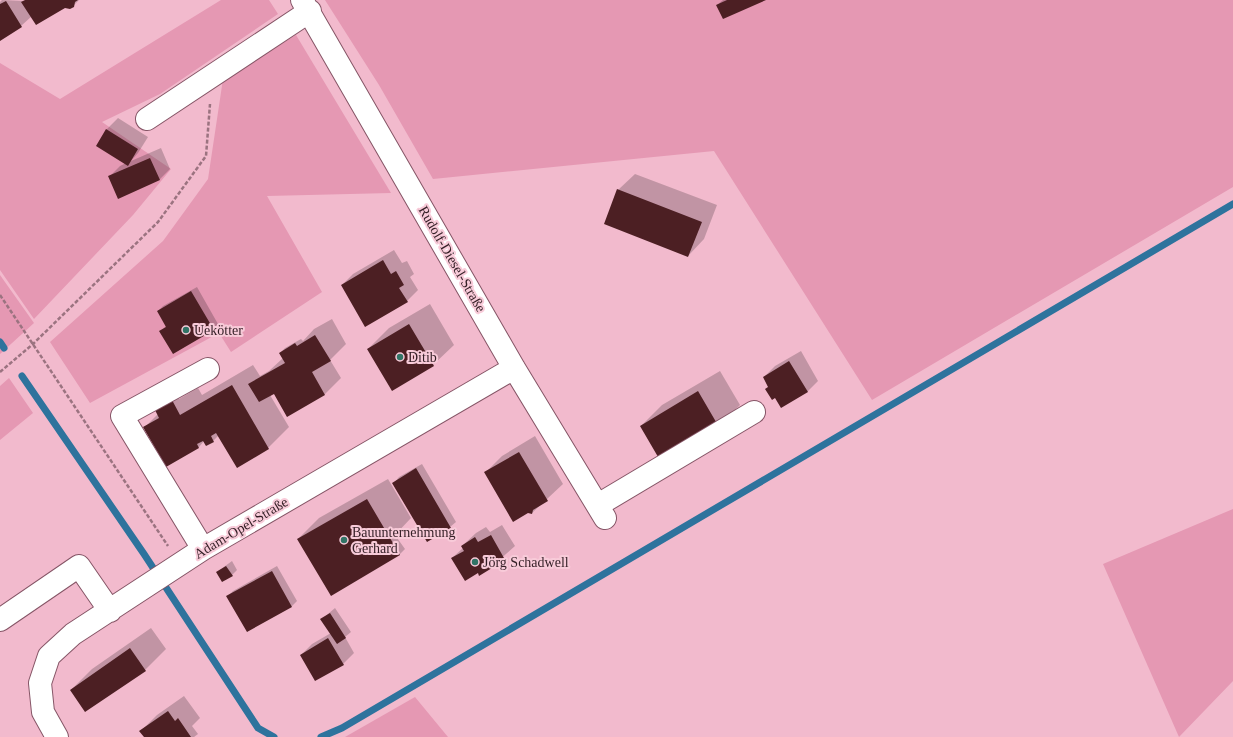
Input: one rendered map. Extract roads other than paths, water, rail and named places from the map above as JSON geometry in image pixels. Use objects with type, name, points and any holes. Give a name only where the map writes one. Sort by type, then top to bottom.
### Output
[{"type":"street","points":[[147,119],[213,76],[306,5]]},
{"type":"street","name":"Rudolf-Diesel-Straße","points":[[306,5],[514,368],[601,511],[754,412]]},
{"type":"street","name":"Adam-Opel-Straße","points":[[57,737],[43,712],[40,683],[49,656],[73,634],[203,549],[514,368]]},
{"type":"street","points":[[203,549],[122,416],[208,369]]},
{"type":"street","points":[[0,620],[79,566],[110,611]]},
{"type":"waterway","points":[[321,737],[342,728],[1233,204]]},
{"type":"waterway","points":[[0,342],[4,348]]},
{"type":"waterway","points":[[22,376],[144,554],[258,728],[274,737]]},
{"type":"place","name":"Uekötter","points":[[186,330]]},
{"type":"place","name":"Ditib","points":[[400,357]]},
{"type":"place","name":"Bauunternehmung Gerhard","points":[[344,540]]},
{"type":"place","name":"Jörg Schadwell","points":[[475,562]]}]
